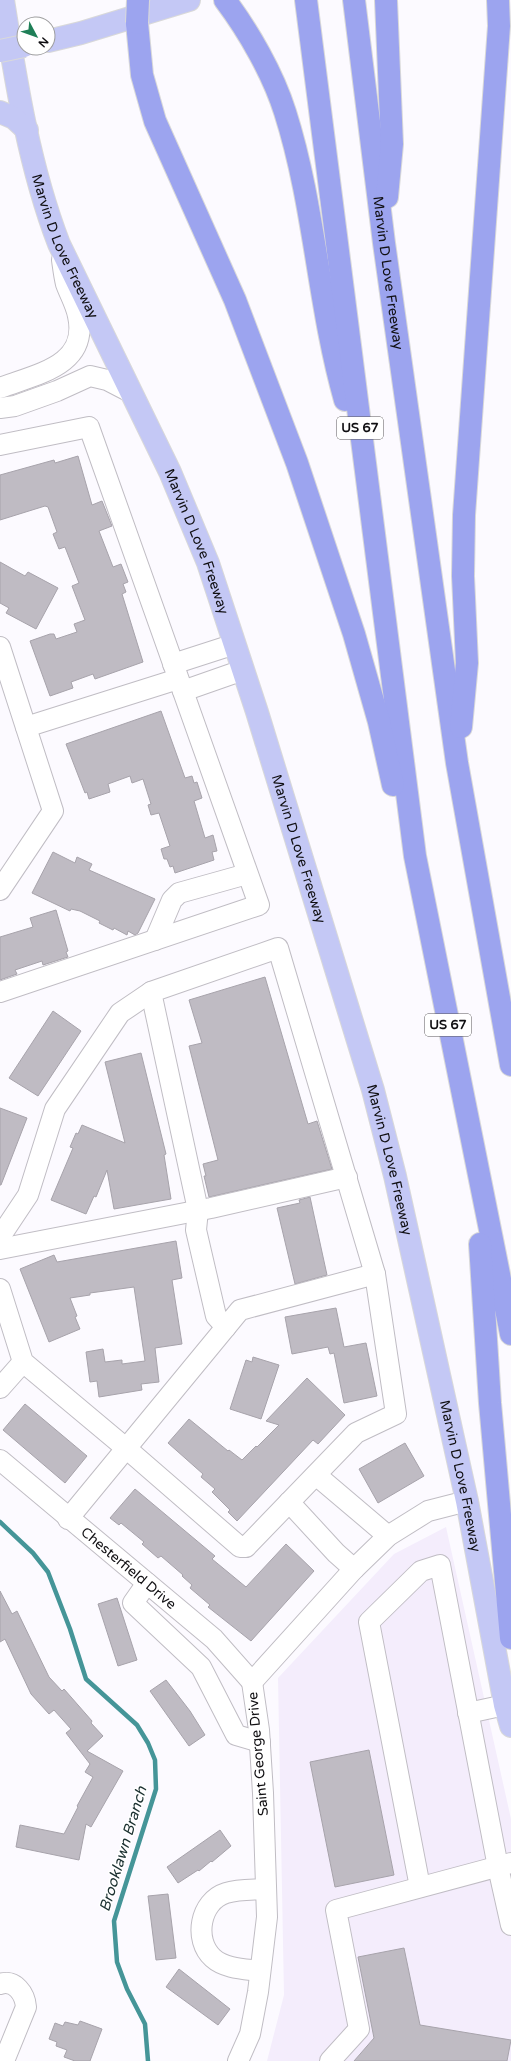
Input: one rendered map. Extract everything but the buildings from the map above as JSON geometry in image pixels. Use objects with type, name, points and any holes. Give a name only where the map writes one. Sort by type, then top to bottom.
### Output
[{"type":"highway","points":[[138,0],[137,23],[142,75],[155,121],[235,300],[297,464],[354,634],[379,722],[402,834],[415,856]]},
{"type":"highway","points":[[225,0],[236,14],[263,61],[285,111],[306,191],[336,370],[365,468]]},
{"type":"highway","name":"US 67","points":[[306,0],[415,856],[511,1334]]},
{"type":"highway","name":"Marvin D Love Freeway","points":[[354,0],[384,243],[457,762],[511,1066]]},
{"type":"highway","points":[[384,243],[392,144],[386,0]]},
{"type":"highway","points":[[457,762],[467,663],[464,576],[464,515],[499,34],[498,0]]},
{"type":"highway","points":[[482,1194],[480,1243],[490,1403],[511,1638]]},
{"type":"main road","name":"Marvin D Love Freeway","points":[[3,0],[27,130],[50,220],[59,244],[170,472],[208,563],[235,644],[373,1090],[395,1176],[467,1501],[508,1716]]},
{"type":"main road","points":[[56,39],[81,34],[189,0]]},
{"type":"main road","points":[[0,51],[16,48]]},
{"type":"main road","points":[[0,112],[14,118],[27,130]]},
{"type":"street","points":[[0,388],[59,365],[71,356],[78,344],[80,332],[78,315],[66,283],[59,244]]},
{"type":"street","points":[[0,408],[15,406],[57,391],[90,376],[106,380],[132,393]]},
{"type":"street","points":[[0,445],[89,427],[259,905],[0,992]]},
{"type":"street","points":[[178,678],[235,644]]},
{"type":"street","points":[[0,647],[53,811],[0,890]]},
{"type":"street","points":[[26,727],[178,678],[243,670]]},
{"type":"street","points":[[155,940],[172,900],[179,893],[247,874]]},
{"type":"street","points":[[0,1237],[28,1195],[55,1109],[120,1013],[152,992],[278,948],[375,1274],[396,1414],[356,1433],[246,1547],[240,1547],[127,1449],[23,1362],[0,1289]]},
{"type":"street","points":[[152,992],[198,1210],[196,1230],[216,1316],[226,1327]]},
{"type":"street","points":[[0,1249],[198,1210],[346,1177]]},
{"type":"street","points":[[68,1519],[240,1310],[375,1274]]},
{"type":"street","points":[[0,1388],[23,1362]]},
{"type":"street","name":"Chesterfield Drive","points":[[0,1460],[68,1519],[214,1639],[252,1682]]},
{"type":"street","points":[[316,1475],[388,1536]]},
{"type":"street","name":"Saint George Drive","points":[[238,2061],[250,2034],[267,1916],[260,1742],[252,1682],[354,1569],[388,1536],[428,1511],[467,1501]]},
{"type":"street","points":[[289,1502],[336,1553],[354,1569]]},
{"type":"street","points":[[420,1887],[370,1622],[421,1571],[440,1566],[468,1713],[504,1865],[511,1925]]},
{"type":"street","points":[[147,1583],[132,1603],[201,1667],[236,1735],[260,1742]]},
{"type":"street","points":[[468,1713],[508,1716]]},
{"type":"street","points":[[330,2061],[359,2029],[336,1910],[504,1865]]},
{"type":"street","points":[[260,1971],[228,1966],[214,1959],[206,1949],[202,1939],[202,1923],[205,1910],[210,1904],[225,1893],[266,1889]]},
{"type":"street","points":[[0,1984],[3,1983],[18,1987],[25,1997],[26,2007],[4,2061]]},
{"type":"shaded area","points":[[446,1527],[511,1819],[511,2061],[267,2061],[284,1995],[278,1678],[394,1554]]},
{"type":"waterway","name":"Brooklawn Branch","points":[[0,1522],[33,1553],[48,1572],[70,1629],[86,1679],[137,1725],[148,1743],[155,1760],[156,1789],[114,1921],[117,1962],[127,1989],[145,2024],[148,2061]]}]
